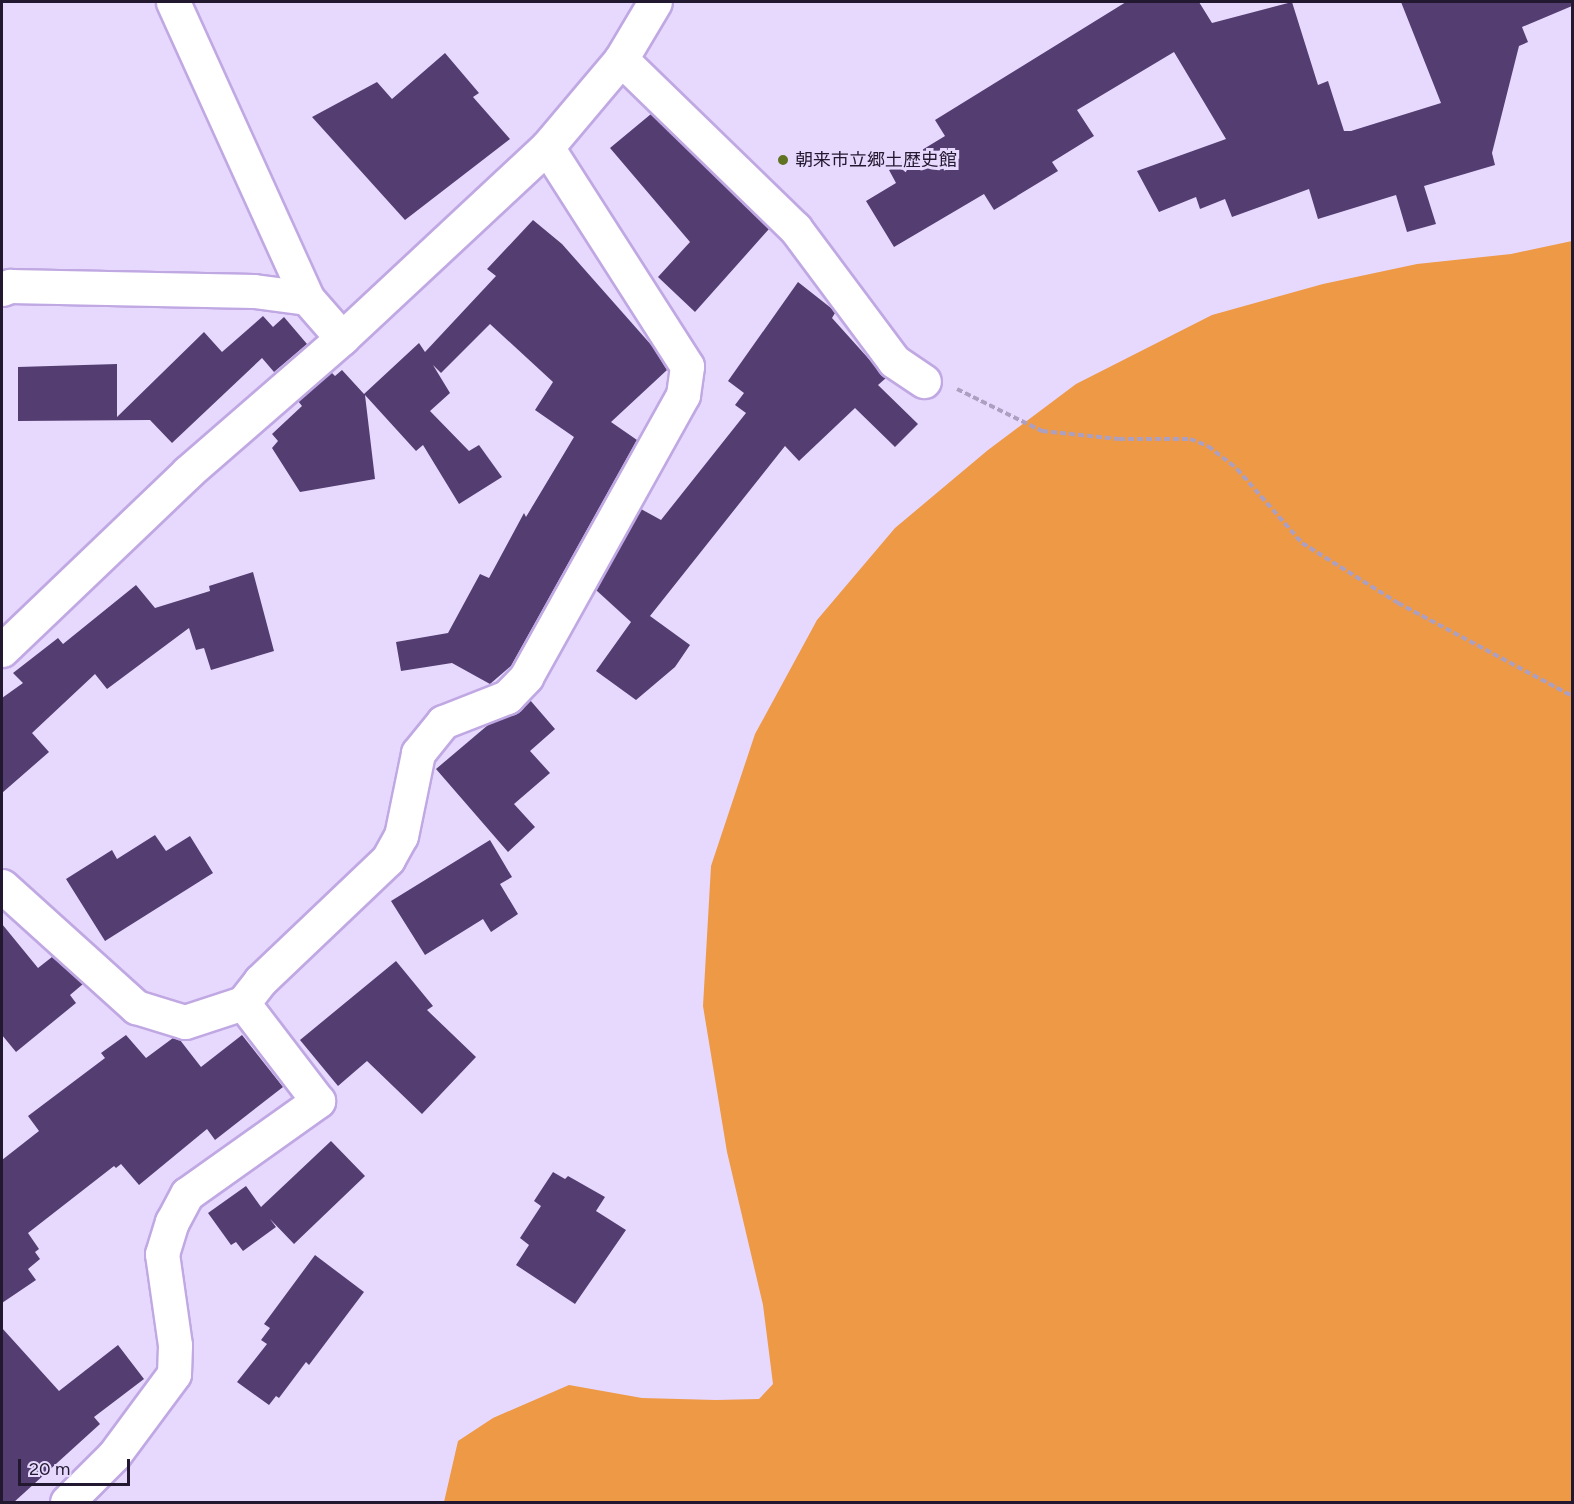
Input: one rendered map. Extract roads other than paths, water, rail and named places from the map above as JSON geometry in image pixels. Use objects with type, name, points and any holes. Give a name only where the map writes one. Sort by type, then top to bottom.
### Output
[{"type":"street","points":[[173,2],[307,298],[342,338]]},
{"type":"street","points":[[2,650],[188,472],[342,338],[547,147],[621,59],[654,2]]},
{"type":"street","points":[[621,59],[795,228],[894,361],[924,381]]},
{"type":"street","points":[[2,886],[136,1007],[185,1022],[243,1003],[260,981],[388,859],[401,836],[418,753],[442,722],[507,697],[526,677],[683,395],[687,366],[547,147]]},
{"type":"street","points":[[2,289],[9,286],[254,291],[307,298]]},
{"type":"street","points":[[67,1503],[114,1455],[174,1374],[175,1345],[162,1254],[172,1222],[187,1194],[318,1101],[243,1003]]},
{"type":"place","name":"朝来市立郷土歴史館","points":[[783,160]]}]
